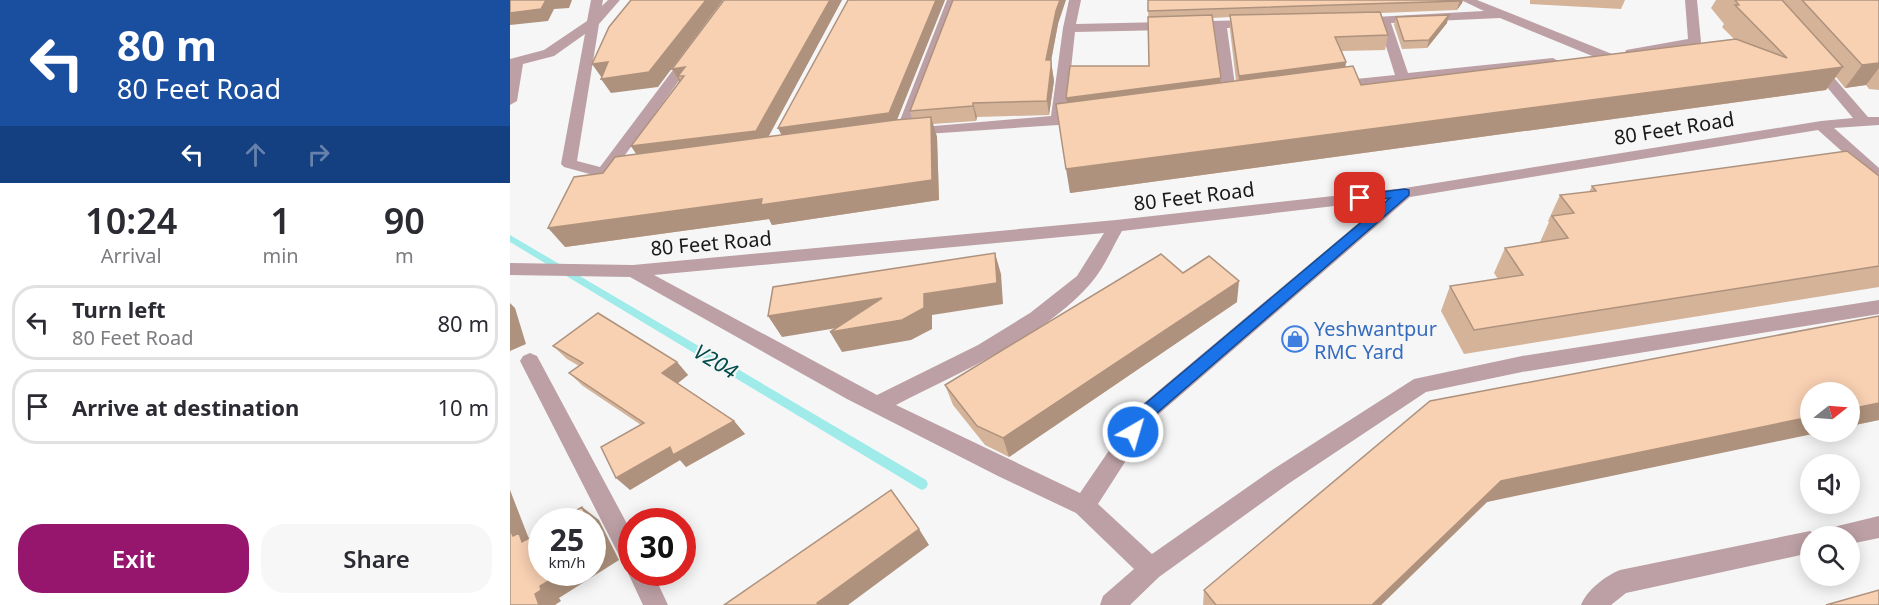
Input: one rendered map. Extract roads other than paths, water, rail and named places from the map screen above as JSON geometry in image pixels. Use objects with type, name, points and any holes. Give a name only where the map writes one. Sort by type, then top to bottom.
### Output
[{"type":"street","points":[[597,0],[569,164],[604,173],[637,168]]},
{"type":"street","points":[[510,101],[513,62],[549,54],[594,22],[614,0]]},
{"type":"street","points":[[953,0],[896,133],[1092,117]]},
{"type":"street","points":[[1058,121],[1069,28],[1075,0]]},
{"type":"street","points":[[1467,0],[1607,57]]},
{"type":"street","points":[[1322,87],[1402,76],[1607,57],[1695,42],[1691,0]]},
{"type":"street","points":[[1349,21],[1502,14]]},
{"type":"street","points":[[1384,20],[1402,76]]},
{"type":"street","points":[[1069,28],[1267,23]]},
{"type":"street","points":[[1220,25],[1230,99]]},
{"type":"street","points":[[604,173],[697,48]]},
{"type":"street","points":[[1806,54],[1872,122]]},
{"type":"street","name":"80 Feet Road","points":[[510,269],[633,271],[1116,226],[1405,193],[1821,125],[1872,122]]},
{"type":"street","points":[[1821,125],[1879,176]]},
{"type":"street","points":[[1084,506],[1145,414],[1405,193]]},
{"type":"street","points":[[878,405],[987,348],[1040,314],[1085,280],[1116,226]]},
{"type":"street","points":[[633,271],[741,334],[1045,489],[1084,506],[1150,569]]},
{"type":"street","points":[[1112,605],[1150,569],[1280,477],[1422,385],[1522,364],[1879,307]]},
{"type":"street","points":[[530,362],[618,530]]},
{"type":"street","points":[[1860,531],[1879,527]]},
{"type":"street","points":[[1593,605],[1620,582],[1800,544]]},
{"type":"street","points":[[646,586],[656,605]]},
{"type":"waterway","name":"V204","points":[[510,238],[922,484]]},
{"type":"place","name":"Yeshwantpur RMC Yard","points":[[1295,339]]}]
